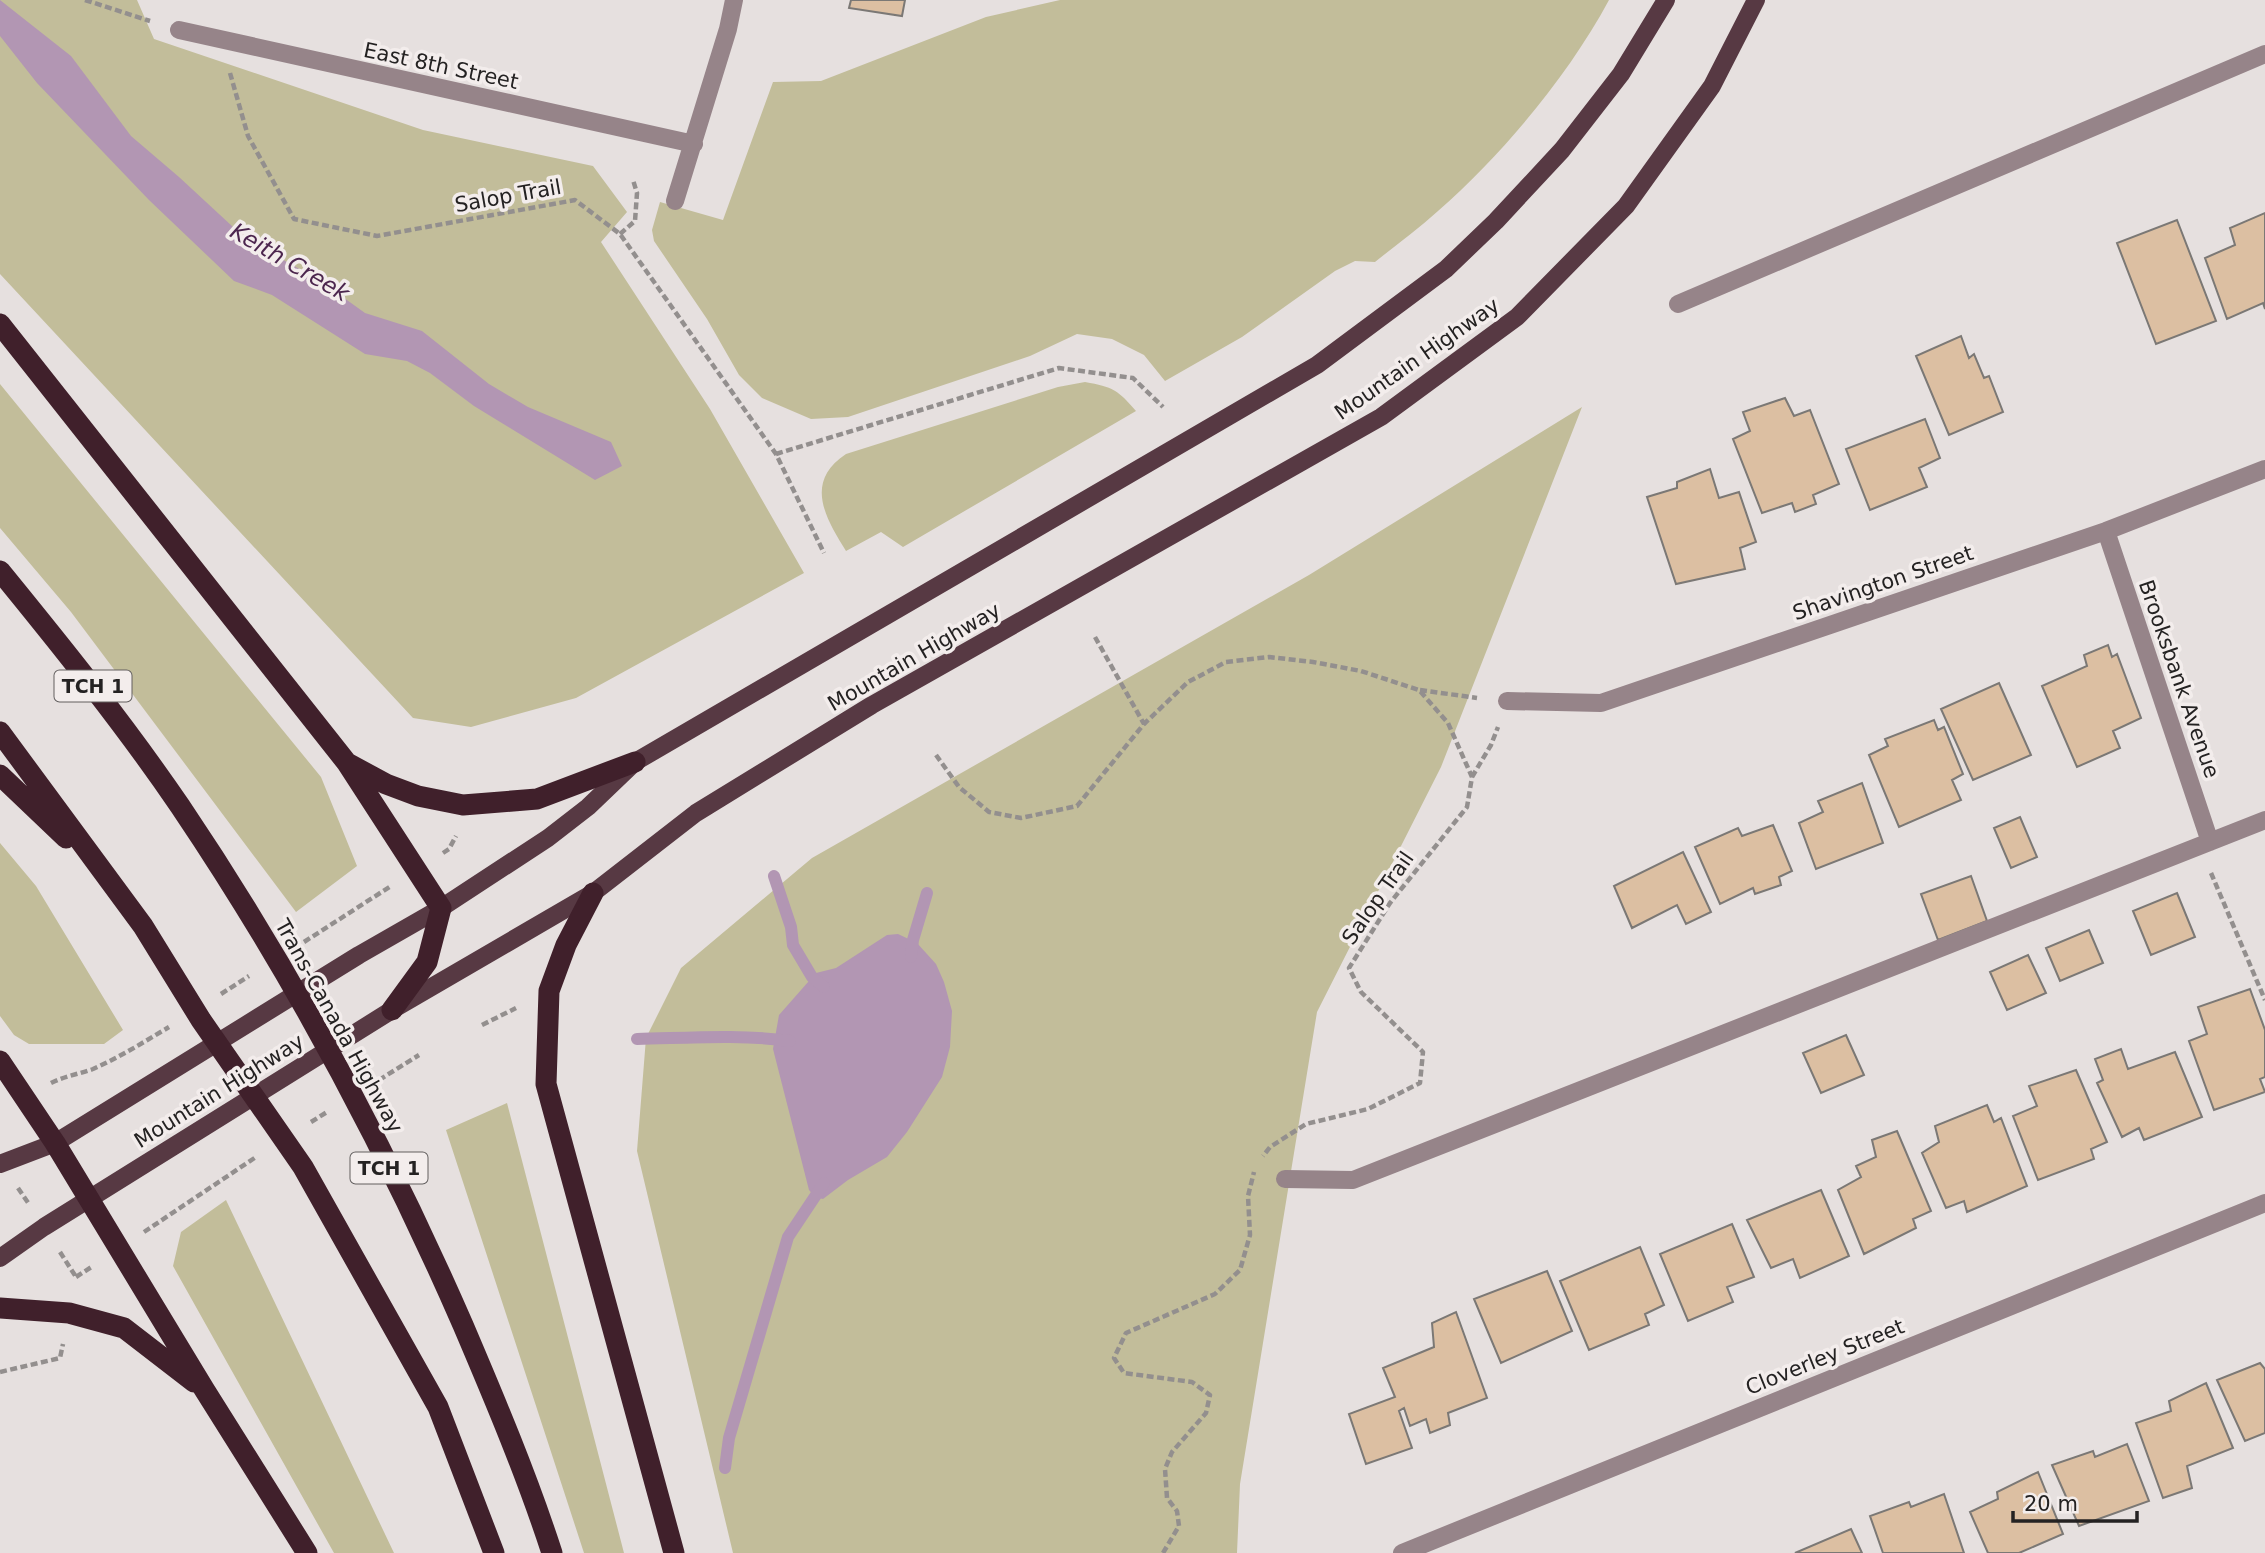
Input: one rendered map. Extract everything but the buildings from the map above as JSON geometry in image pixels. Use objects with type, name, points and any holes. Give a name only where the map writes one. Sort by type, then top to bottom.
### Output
[{"type":"highway","points":[[0,324],[347,763],[441,908],[427,962],[392,1010]]},
{"type":"highway","name":"Trans-Canada Highway","points":[[0,571],[83,673],[180,806],[282,969],[352,1093],[425,1239],[489,1386],[552,1553]]},
{"type":"highway","points":[[0,732],[143,926],[201,1020],[303,1167],[438,1407],[494,1553]]},
{"type":"highway","points":[[347,763],[386,784],[418,796],[463,805],[537,799],[635,762]]},
{"type":"highway","points":[[0,775],[108,878]]},
{"type":"highway","points":[[593,893],[566,945],[549,991],[546,1084],[674,1553]]},
{"type":"highway","points":[[0,1061],[55,1143],[307,1553]]},
{"type":"highway","points":[[0,1308],[69,1313],[124,1328],[204,1389]]},
{"type":"main road","name":"Mountain Highway","points":[[0,1164],[55,1143],[359,955],[441,908],[548,838],[588,807],[635,762],[1328,357],[1447,269],[1496,220],[1562,150],[1621,74],[1666,0]]},
{"type":"main road","name":"Mountain Highway","points":[[0,1258],[44,1227],[392,1010],[593,893],[696,813],[872,705],[1381,417],[1517,317],[1626,206],[1712,86],[1756,0]]},
{"type":"street","points":[[675,201],[728,29],[734,0]]},
{"type":"street","name":"East 8th Street","points":[[180,30],[694,144]]},
{"type":"street","points":[[1678,304],[2265,54]]},
{"type":"street","name":"Shavington Street","points":[[1507,701],[1601,703],[2106,531],[2265,469]]},
{"type":"street","name":"Brooksbank Avenue","points":[[2106,531],[2205,844]]},
{"type":"street","points":[[1285,1179],[1353,1180],[2265,820]]},
{"type":"street","name":"Cloverley Street","points":[[1402,1553],[2265,1203]]},
{"type":"path","points":[[85,0],[180,30]]},
{"type":"path","name":"Salop Trail","points":[[218,40],[233,81],[247,136],[294,219],[377,236],[575,200],[620,234],[776,454],[824,553]]},
{"type":"path","points":[[620,234],[635,221],[637,193],[633,180]]},
{"type":"path","points":[[776,454],[1059,368],[1133,378],[1163,407]]},
{"type":"path","points":[[1095,637],[1144,724]]},
{"type":"path","points":[[936,755],[959,787],[989,812],[1021,818],[1077,806],[1144,724],[1188,682],[1226,662],[1269,657],[1361,671],[1419,690],[1507,701],[1491,746],[1472,777]]},
{"type":"path","points":[[1419,690],[1448,723],[1472,777]]},
{"type":"path","name":"Salop Trail","points":[[1262,1158],[1270,1147],[1306,1125],[1368,1110],[1420,1083],[1423,1052],[1361,992],[1349,968],[1390,903],[1467,807],[1472,777]]},
{"type":"path","points":[[2205,844],[2265,1000]]},
{"type":"path","points":[[303,943],[390,887]]},
{"type":"path","points":[[211,1001],[257,972]]},
{"type":"path","points":[[41,1088],[62,1077],[89,1070],[130,1052],[176,1023]]},
{"type":"path","points":[[373,1083],[419,1055]]},
{"type":"path","points":[[305,1126],[328,1112]]},
{"type":"path","points":[[214,1183],[259,1155]]},
{"type":"path","points":[[1163,1553],[1178,1525],[1177,1511],[1167,1498],[1165,1469],[1172,1452],[1206,1413],[1210,1395],[1192,1382],[1124,1373],[1114,1358],[1126,1333],[1215,1294],[1240,1270],[1250,1235],[1248,1196],[1255,1168]]},
{"type":"path","points":[[0,1372],[60,1358]]},
{"type":"shaded area","points":[[0,0],[137,0],[154,39],[423,130],[593,166],[627,212],[601,242],[710,409],[804,573],[576,698],[471,727],[413,718],[0,274]]},
{"type":"shaded area","points":[[0,0],[71,56],[131,136],[246,239],[319,280],[365,313],[422,331],[489,384],[528,407],[611,442],[622,466],[595,480],[474,406],[430,373],[407,361],[365,354],[272,295],[234,281],[149,200],[37,83],[0,36]]},
{"type":"shaded area","points":[[1060,0],[1609,0],[1574,57],[1532,113],[1486,165],[1430,218],[1375,262],[1355,261],[1335,271],[1242,337],[1165,381],[1144,355],[1112,339],[1077,334],[1030,356],[848,417],[811,419],[762,398],[739,375],[707,319],[654,241],[652,230],[660,202],[723,220],[773,82],[821,81],[986,17]]},
{"type":"shaded area","points":[[1085,382],[1114,390],[1136,411],[903,547],[881,532],[846,551],[826,513],[822,488],[825,476],[846,454],[1058,387]]},
{"type":"shaded area","points":[[0,384],[321,777],[357,866],[296,912],[71,612],[0,528]]},
{"type":"shaded area","points":[[1582,407],[1441,767],[1317,1012],[1240,1484],[1237,1553],[733,1553],[637,1151],[646,1038],[681,968],[812,858],[1309,575]]},
{"type":"shaded area","points":[[0,843],[36,886],[123,1030],[104,1044],[29,1044],[14,1035],[0,1016]]},
{"type":"shaded area","points":[[898,934],[917,943],[936,964],[944,982],[952,1011],[950,1047],[942,1077],[907,1132],[887,1157],[848,1180],[823,1199],[815,1197],[809,1190],[773,1049],[779,1015],[816,973],[836,968],[887,935]]},
{"type":"shaded area","points":[[507,1103],[624,1553],[584,1553],[446,1130]]},
{"type":"shaded area","points":[[226,1200],[394,1553],[334,1553],[173,1266],[181,1232]]},
{"type":"waterway","points":[[774,876],[791,927],[793,945],[812,977],[824,987]]},
{"type":"waterway","points":[[911,957],[913,940],[927,893]]},
{"type":"waterway","points":[[637,1039],[733,1037],[790,1041]]},
{"type":"waterway","points":[[725,1468],[729,1438],[788,1237],[824,1183]]},
{"type":"water label","name":"Keith Creek","points":[[290,262]]}]
